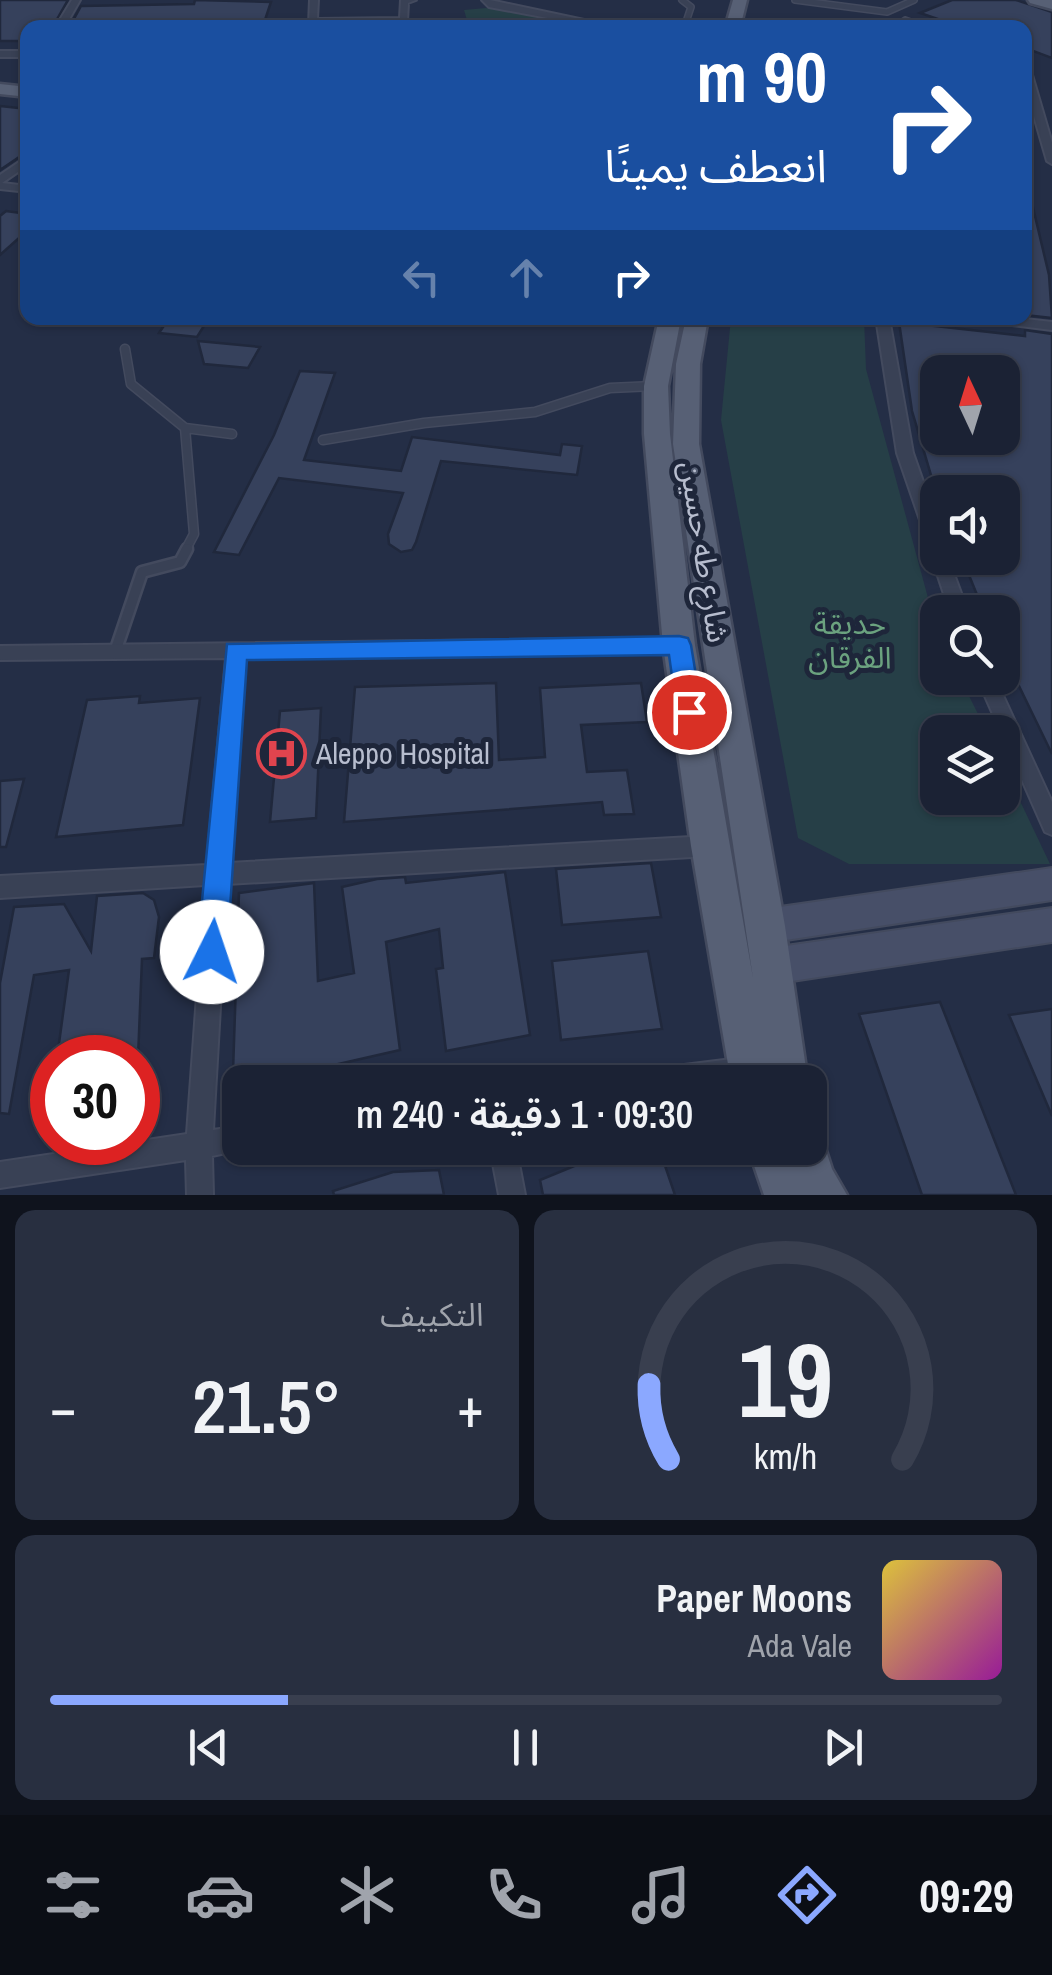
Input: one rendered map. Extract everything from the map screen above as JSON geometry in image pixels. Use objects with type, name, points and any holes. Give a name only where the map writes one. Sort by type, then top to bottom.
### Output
[{"type":"main road","points":[[1034,0],[1052,6]]},
{"type":"main road","name":"شارع طه حسين","points":[[669,325],[656,386],[657,434],[679,645],[748,1065]]},
{"type":"main road","name":"شارع طه حسين","points":[[696,325],[688,364],[686,444],[766,926],[785,1065]]},
{"type":"main road","points":[[766,926],[1052,884]]},
{"type":"main road","points":[[772,966],[1052,925]]},
{"type":"main road","points":[[776,1165],[787,1195]]},
{"type":"main road","points":[[809,1165],[824,1195]]},
{"type":"street","points":[[404,20],[404,2],[412,0]]},
{"type":"street","points":[[486,0],[489,4],[575,20]]},
{"type":"street","points":[[1032,100],[1052,160]]},
{"type":"street","points":[[0,183],[20,166]]},
{"type":"street","points":[[883,325],[905,454],[920,497]]},
{"type":"street","points":[[0,654],[679,645]]},
{"type":"street","points":[[200,1195],[199,1145],[236,650]]},
{"type":"street","points":[[994,695],[1052,825]]},
{"type":"street","points":[[0,887],[710,846]]},
{"type":"street","points":[[0,1175],[222,1142]]},
{"type":"street","points":[[506,1165],[512,1195]]},
{"type":"lane","points":[[682,0],[692,3]]},
{"type":"lane","points":[[796,0],[887,12],[914,0]]},
{"type":"lane","points":[[125,349],[132,384],[185,428],[232,434]]},
{"type":"lane","points":[[324,440],[424,422],[535,412],[610,388],[656,386]]},
{"type":"lane","points":[[116,652],[142,572],[180,562],[194,534],[185,428]]},
{"type":"green space","points":[[486,8],[559,20],[467,20],[464,10]]},
{"type":"green space","name":"حديقة الفرقان","points":[[730,325],[864,325],[866,369],[927,595],[920,595],[920,695],[968,695],[978,715],[920,715],[920,815],[1020,815],[1020,801],[1050,864],[849,864],[798,838],[721,420]]},
{"type":"building","points":[[0,0],[68,0],[57,20],[20,20],[20,41],[0,41]]},
{"type":"building","points":[[195,0],[271,2],[265,20],[73,20],[81,6],[194,4]]},
{"type":"building","points":[[952,0],[1016,0],[1052,12],[1052,58],[1032,51],[1032,20],[941,20],[920,13]]},
{"type":"building","points":[[0,106],[20,108],[20,156],[0,170]]},
{"type":"building","points":[[1032,203],[1049,275],[1052,318],[1032,316]]},
{"type":"building","points":[[6,211],[20,213],[20,237],[0,255],[0,216]]},
{"type":"building","points":[[164,325],[205,325],[197,337],[159,333]]},
{"type":"building","points":[[899,325],[1025,336],[1025,330],[1052,334],[1052,754],[1020,688],[1020,595],[977,595],[969,575],[1020,575],[1020,475],[931,475],[925,455],[1020,455],[1020,355],[920,355],[920,438],[912,411]]},
{"type":"building","points":[[198,341],[260,347],[248,368],[204,364]]},
{"type":"building","points":[[300,371],[335,373],[304,460],[401,471],[412,437],[560,455],[562,444],[582,446],[577,475],[441,461],[416,542],[412,550],[401,552],[389,544],[388,534],[403,493],[279,478],[239,555],[214,552],[274,435]]},
{"type":"building","points":[[496,683],[499,760],[545,757],[540,688],[641,683],[647,722],[581,725],[587,772],[627,770],[634,814],[604,815],[602,802],[344,822],[355,687]]},
{"type":"building","points":[[140,696],[139,703],[200,698],[183,825],[56,837],[87,700]]},
{"type":"building","points":[[321,708],[316,818],[270,822],[280,711]]},
{"type":"building","points":[[24,779],[6,847],[0,847],[0,781]]},
{"type":"building","points":[[651,863],[661,917],[562,925],[556,869]]},
{"type":"building","points":[[505,872],[530,1035],[446,1051],[436,969],[443,968],[439,929],[386,942],[400,1050],[334,1065],[233,1065],[239,893],[314,883],[318,981],[354,973],[342,887],[405,877],[406,883]]},
{"type":"building","points":[[143,893],[154,900],[159,917],[154,958],[142,959],[139,1035],[60,1035],[69,970],[34,975],[9,1114],[0,1113],[0,983],[14,907],[64,904],[91,951],[97,896]]},
{"type":"building","points":[[648,951],[662,1029],[561,1040],[552,961]]},
{"type":"building","points":[[940,1002],[1016,1195],[922,1195],[859,1014]]},
{"type":"building","points":[[1052,1009],[1052,1116],[1009,1015]]},
{"type":"building","points":[[577,1165],[665,1165],[675,1195],[543,1195],[540,1180]]},
{"type":"building","points":[[439,1170],[444,1195],[334,1195],[333,1191],[393,1172]]},
{"type":"place","name":"Aleppo Hospital","points":[[281,754]]},
{"type":"route","points":[[212,952],[236,650],[679,645],[689,712]]}]
